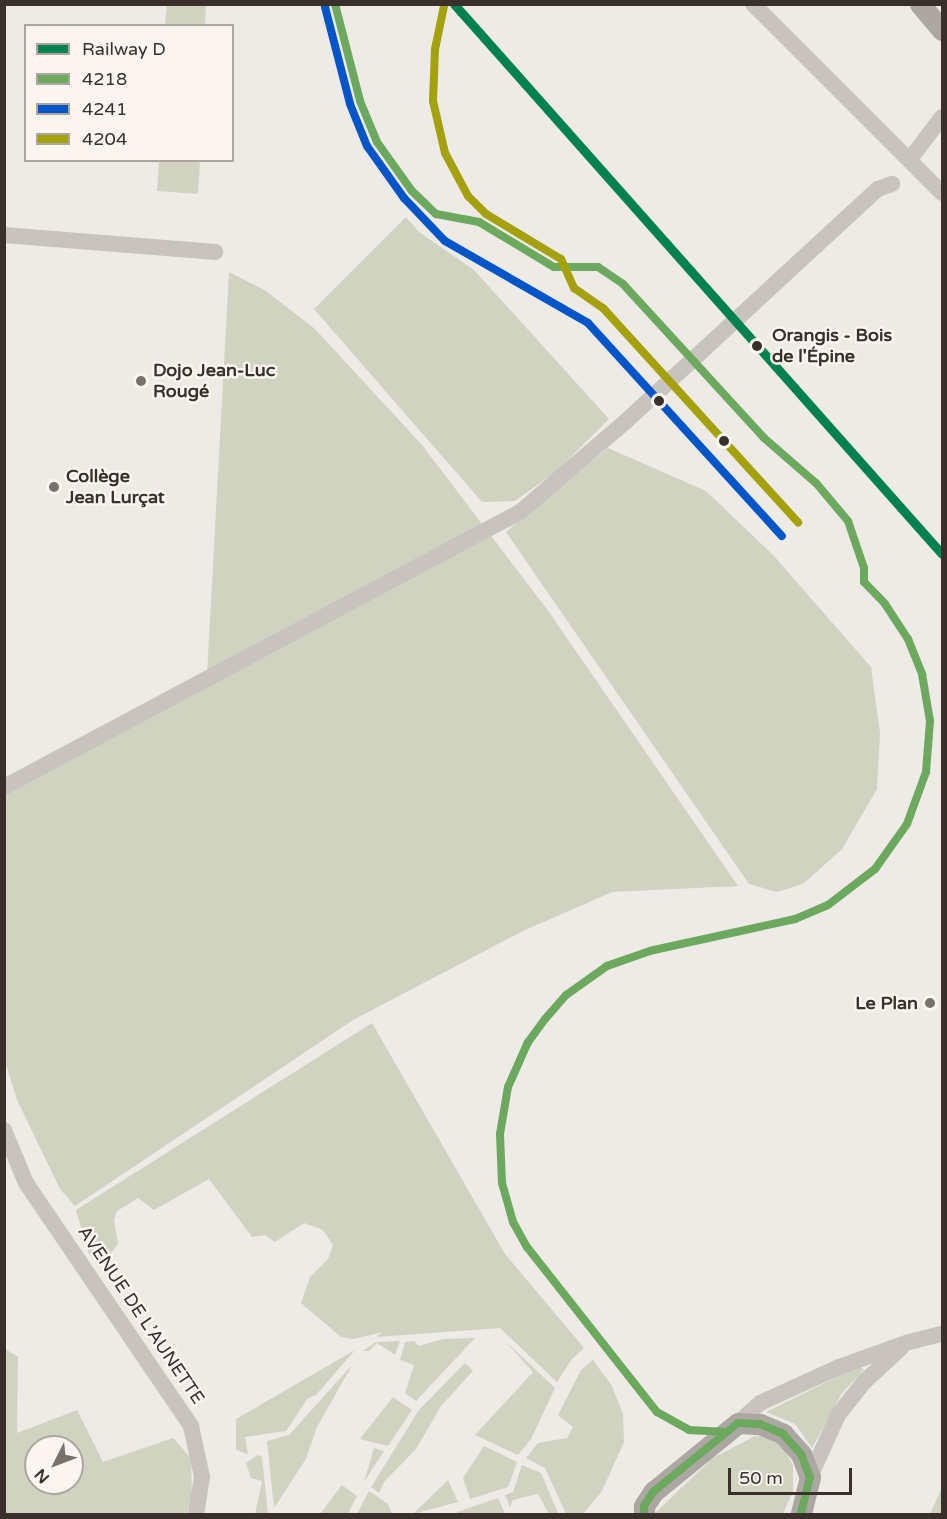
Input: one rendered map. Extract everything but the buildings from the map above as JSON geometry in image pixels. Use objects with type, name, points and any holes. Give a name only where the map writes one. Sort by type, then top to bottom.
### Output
[{"type":"main road","points":[[920,4],[942,30]]},
{"type":"main road","points":[[641,1512],[660,1486],[738,1423],[760,1424],[783,1434],[801,1454],[810,1477],[801,1515]]},
{"type":"street","points":[[753,4],[942,193]]},
{"type":"street","points":[[910,159],[942,117]]},
{"type":"street","points":[[4,787],[520,512],[624,423],[878,189],[892,184]]},
{"type":"street","points":[[4,235],[215,252]]},
{"type":"street","name":"AVENUE DE L’AUNETTE","points":[[4,1130],[26,1183],[187,1419],[200,1460],[196,1515]]},
{"type":"street","points":[[738,1423],[760,1403],[909,1342],[942,1334]]},
{"type":"street","points":[[810,1477],[838,1415],[864,1382],[909,1342]]},
{"type":"green space","points":[[167,4],[206,5],[205,24],[165,24]]},
{"type":"green space","points":[[159,162],[200,162],[198,194],[157,191]]},
{"type":"green space","points":[[406,217],[419,232],[474,270],[609,419],[557,471],[515,501],[482,502],[314,309]]},
{"type":"green space","points":[[229,272],[266,291],[315,329],[422,445],[549,612],[738,886],[612,892],[523,931],[353,1020],[75,1206],[60,1189],[17,1100],[5,1061],[4,788],[207,675]]},
{"type":"green space","points":[[608,448],[706,491],[773,555],[871,667],[880,733],[877,789],[842,849],[803,884],[777,892],[749,884],[506,532]]},
{"type":"green space","points":[[372,1023],[505,1254],[584,1348],[572,1359],[557,1382],[500,1328],[377,1337],[382,1332],[354,1339],[341,1337],[301,1303],[310,1277],[328,1259],[333,1245],[323,1230],[304,1223],[275,1242],[265,1235],[252,1237],[209,1179],[154,1210],[138,1198],[117,1211],[114,1220],[118,1244],[108,1257],[95,1260],[88,1252],[76,1210]]},
{"type":"green space","points":[[475,1338],[416,1401],[405,1393],[414,1365],[400,1360],[405,1342],[414,1341],[419,1346],[443,1339]]},
{"type":"green space","points":[[504,1340],[555,1388],[531,1439],[518,1455],[475,1435],[533,1372]]},
{"type":"green space","points":[[400,1341],[395,1355],[377,1343],[369,1351],[363,1351],[376,1342]]},
{"type":"green space","points":[[4,1348],[18,1357],[17,1433],[77,1410],[103,1462],[173,1438],[191,1458],[192,1498],[187,1514],[5,1514]]},
{"type":"green space","points":[[355,1350],[316,1395],[308,1398],[286,1431],[245,1437],[248,1454],[236,1450],[236,1419]]},
{"type":"green space","points":[[593,1360],[612,1386],[623,1414],[624,1442],[602,1491],[583,1514],[566,1514],[545,1468],[526,1458],[538,1443],[567,1438],[573,1427],[558,1415],[581,1370]]},
{"type":"green space","points":[[465,1363],[473,1371],[441,1406],[416,1449],[384,1482],[379,1493],[371,1487],[419,1410]]},
{"type":"green space","points":[[352,1365],[316,1429],[306,1459],[274,1508],[267,1441],[289,1435]]},
{"type":"green space","points":[[859,1366],[864,1370],[842,1393],[812,1448],[795,1424],[766,1412]]},
{"type":"green space","points":[[393,1397],[412,1410],[388,1446],[360,1439]]},
{"type":"green space","points":[[755,1436],[768,1437],[783,1447],[793,1465],[793,1491],[783,1514],[654,1514],[713,1458]]},
{"type":"green space","points":[[484,1446],[517,1462],[508,1487],[470,1499],[463,1478]]},
{"type":"green space","points":[[374,1448],[384,1451],[364,1482]]},
{"type":"green space","points":[[258,1455],[262,1457],[268,1514],[255,1514],[262,1481],[251,1478],[246,1463]]},
{"type":"green space","points":[[522,1465],[541,1473],[558,1513],[549,1514],[538,1494],[513,1500],[510,1507],[505,1495],[513,1492]]},
{"type":"green space","points":[[448,1480],[458,1502],[413,1514]]},
{"type":"green space","points":[[342,1485],[357,1496],[348,1514],[320,1514]]},
{"type":"green space","points":[[942,1488],[942,1514],[930,1514]]},
{"type":"green space","points":[[369,1491],[388,1504],[392,1514],[357,1514]]},
{"type":"green space","points":[[498,1498],[505,1514],[458,1514],[457,1512]]},
{"type":"rail line","name":"D","points":[[454,4],[942,554]]},
{"type":"transit line","name":"4218","points":[[335,4],[360,101],[377,142],[412,191],[436,214],[479,222],[554,267],[598,267],[623,284],[764,438],[816,483],[848,521],[864,568],[864,582],[885,604],[908,639],[922,674],[930,721],[926,772],[907,824],[875,869],[828,905],[795,919],[650,951],[607,966],[566,995],[545,1019],[528,1042],[508,1087],[500,1134],[502,1183],[513,1222],[527,1247],[657,1412],[689,1430],[723,1432]]},
{"type":"transit line","name":"4204","points":[[444,6],[435,49],[433,101],[445,153],[468,196],[486,214],[561,259],[574,288],[603,308],[798,522]]},
{"type":"transit line","name":"4241","points":[[325,7],[350,104],[367,146],[404,198],[445,241],[588,323],[782,536]]},
{"type":"transit line","name":"4218","points":[[644,1514],[644,1506],[653,1492],[738,1423],[760,1424],[783,1434],[801,1454],[810,1477],[801,1514]]},
{"type":"place","name":"Orangis - Bois de l'Épine","points":[[757,346]]},
{"type":"place","name":"Dojo Jean-Luc Rougé","points":[[141,381]]},
{"type":"place","name":"Collège Jean Lurçat","points":[[54,487]]},
{"type":"place","name":"Le Plan","points":[[930,1003]]}]
